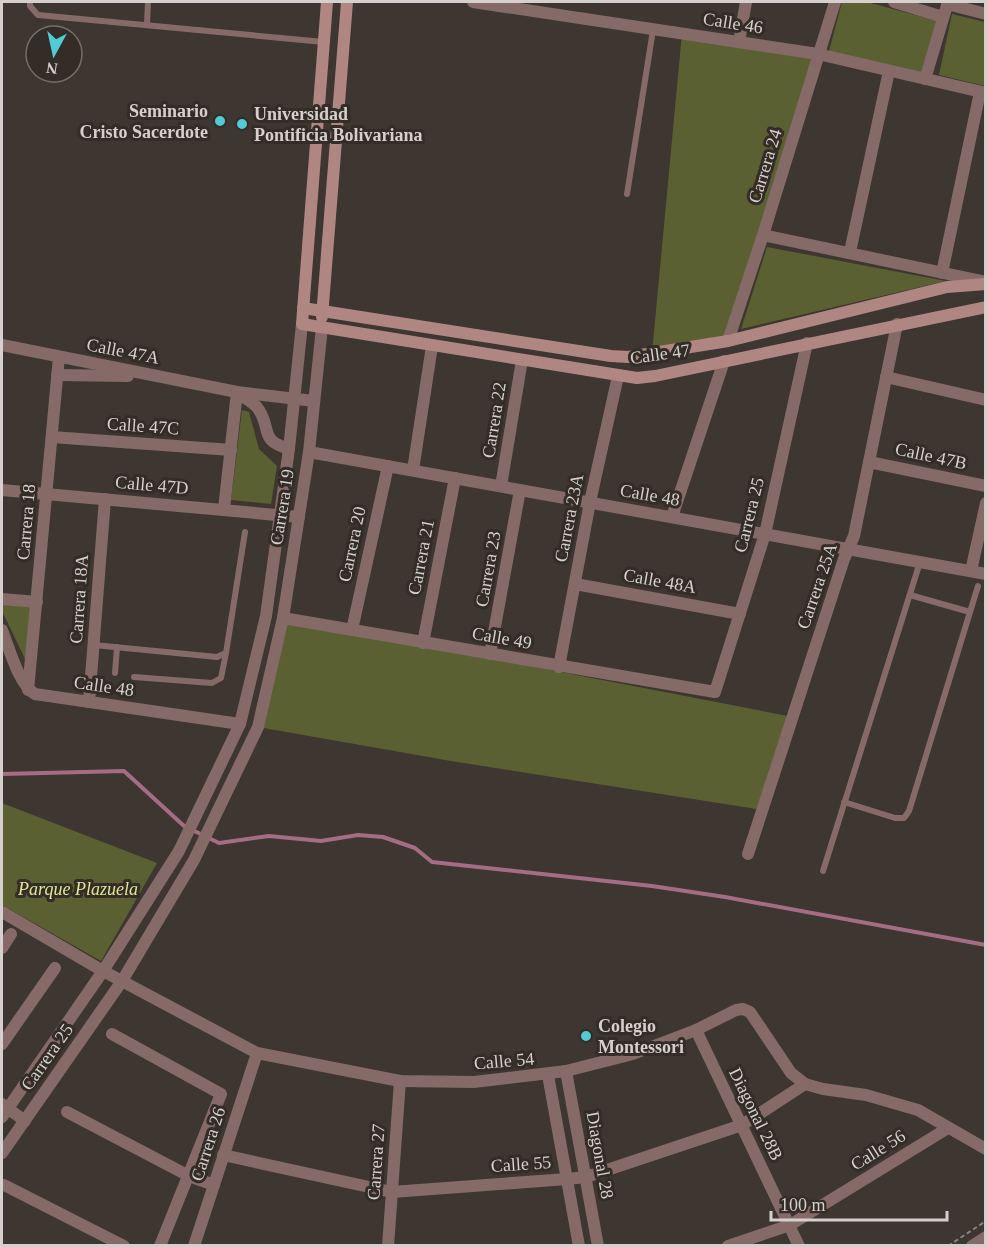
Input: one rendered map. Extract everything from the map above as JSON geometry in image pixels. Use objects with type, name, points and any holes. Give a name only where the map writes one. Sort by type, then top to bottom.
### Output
[{"type":"main road","name":"Carrera 19","points":[[302,324],[327,2]]},
{"type":"main road","name":"Carrera 19","points":[[322,327],[347,2]]},
{"type":"main road","name":"Calle 47","points":[[303,308],[628,357],[728,341],[947,287],[986,283]]},
{"type":"main road","name":"Calle 47","points":[[302,324],[637,378],[986,306]]},
{"type":"main road","points":[[507,358],[512,350],[509,340]]},
{"type":"street","name":"Calle 46","points":[[481,2],[818,54],[983,92]]},
{"type":"street","points":[[739,42],[746,2]]},
{"type":"street","name":"Carrera 24","points":[[728,341],[835,2]]},
{"type":"street","points":[[894,2],[943,17]]},
{"type":"street","points":[[925,79],[947,3],[986,14]]},
{"type":"street","points":[[850,252],[889,71]]},
{"type":"street","points":[[942,273],[983,92]]},
{"type":"street","name":"Calle 47","points":[[763,235],[986,283]]},
{"type":"street","name":"Carrera 19","points":[[103,971],[179,851],[240,724],[266,616],[290,449],[302,324]]},
{"type":"street","name":"Carrera 25A","points":[[748,854],[840,570],[854,536],[897,324]]},
{"type":"street","name":"Carrera 19","points":[[122,981],[194,860],[258,727],[283,618],[309,452],[322,327]]},
{"type":"street","name":"Carrera 25","points":[[715,692],[765,534],[807,343]]},
{"type":"street","name":"Calle 47A","points":[[2,345],[237,392],[314,401]]},
{"type":"street","points":[[413,470],[432,346]]},
{"type":"street","name":"Carrera 18","points":[[28,690],[59,357]]},
{"type":"street","name":"Carrera 22","points":[[501,486],[522,360]]},
{"type":"street","points":[[672,517],[724,361]]},
{"type":"street","points":[[57,375],[157,376]]},
{"type":"street","name":"Carrera 23A","points":[[559,667],[590,502],[618,376]]},
{"type":"street","points":[[886,377],[986,399]]},
{"type":"street","points":[[224,509],[237,392],[252,401],[260,411],[269,438],[276,445],[290,449]]},
{"type":"street","name":"Calle 47C","points":[[52,436],[231,450]]},
{"type":"street","name":"Calle 48","points":[[309,452],[986,574]]},
{"type":"street","name":"Calle 47B","points":[[869,462],[986,486]]},
{"type":"street","name":"Carrera 20","points":[[352,630],[388,466]]},
{"type":"street","name":"Carrera 21","points":[[423,643],[455,478]]},
{"type":"street","name":"Calle 47D","points":[[2,490],[299,517]]},
{"type":"street","name":"Carrera 23","points":[[490,654],[520,490]]},
{"type":"street","name":"Carrera 18A","points":[[89,702],[105,499]]},
{"type":"street","points":[[971,571],[986,503]]},
{"type":"street","name":"Calle 48A","points":[[575,584],[740,614]]},
{"type":"street","points":[[2,599],[37,602]]},
{"type":"street","name":"Calle 49","points":[[283,618],[715,692]]},
{"type":"street","points":[[2,630],[28,690]]},
{"type":"street","name":"Calle 48","points":[[28,690],[35,694],[240,724]]},
{"type":"street","name":"Calle 54","points":[[2,912],[103,971],[257,1053],[400,1081],[474,1082],[548,1075],[633,1054],[743,1009],[750,1012],[791,1073],[805,1084]]},
{"type":"street","points":[[2,948],[11,934]]},
{"type":"street","points":[[2,1044],[55,968]]},
{"type":"street","name":"Carrera 25","points":[[3,1110],[103,971]]},
{"type":"street","name":"Carrera 25","points":[[2,1153],[122,981]]},
{"type":"street","name":"Diagonal 28B","points":[[696,1030],[799,1245]]},
{"type":"street","points":[[112,1034],[220,1092],[221,1096],[160,1245]]},
{"type":"street","name":"Carrera 26","points":[[194,1245],[257,1053]]},
{"type":"street","name":"Diagonal 28","points":[[566,1071],[598,1245]]},
{"type":"street","name":"Diagonal 28","points":[[548,1075],[579,1245]]},
{"type":"street","name":"Carrera 27","points":[[388,1245],[400,1081]]},
{"type":"street","points":[[805,1084],[866,1095],[918,1110],[986,1149]]},
{"type":"street","name":"Calle 55","points":[[224,1155],[392,1192],[586,1177],[742,1125],[805,1084]]},
{"type":"street","points":[[3,1110],[25,1121]]},
{"type":"street","points":[[67,1112],[189,1176],[214,1185]]},
{"type":"street","name":"Calle 56","points":[[728,1245],[790,1225],[948,1128]]},
{"type":"street","points":[[4,1185],[124,1245]]},
{"type":"street","points":[[972,1245],[986,1237]]},
{"type":"lane","points":[[30,2],[30,6],[38,15],[324,42]]},
{"type":"lane","points":[[147,24],[148,2]]},
{"type":"lane","points":[[627,194],[654,29]]},
{"type":"lane","points":[[134,677],[212,682],[221,678],[244,532]]},
{"type":"lane","points":[[823,871],[921,562]]},
{"type":"lane","points":[[844,802],[895,818],[904,818],[909,811],[978,586]]},
{"type":"lane","points":[[910,595],[970,612]]},
{"type":"lane","points":[[94,645],[217,657],[226,653]]},
{"type":"lane","points":[[115,673],[117,647]]},
{"type":"path","points":[[948,1245],[986,1221]]},
{"type":"green space","points":[[842,2],[867,2],[937,21],[920,74],[829,51]]},
{"type":"green space","points":[[952,14],[985,22],[985,86],[939,75]]},
{"type":"green space","points":[[682,33],[818,54],[728,341],[652,353]]},
{"type":"green space","points":[[767,247],[946,281],[741,329]]},
{"type":"green space","points":[[242,410],[249,412],[259,449],[277,466],[271,504],[231,500]]},
{"type":"green space","points":[[2,599],[34,602],[26,661],[2,611]]},
{"type":"green space","points":[[283,618],[793,717],[763,810],[451,761],[258,727]]},
{"type":"green space","name":"Parque Plazuela","points":[[2,803],[157,863],[101,961],[2,905]]},
{"type":"waterway","points":[[2,774],[124,771],[184,826],[219,843],[269,836],[321,841],[358,835],[383,837],[415,848],[432,862],[652,886],[725,897],[986,945]]},
{"type":"place","name":"Seminario Cristo Sacerdote","points":[[220,121]]},
{"type":"place","name":"Universidad Pontificia Bolivariana","points":[[242,124]]},
{"type":"place","name":"Colegio Montessori","points":[[586,1036]]}]
